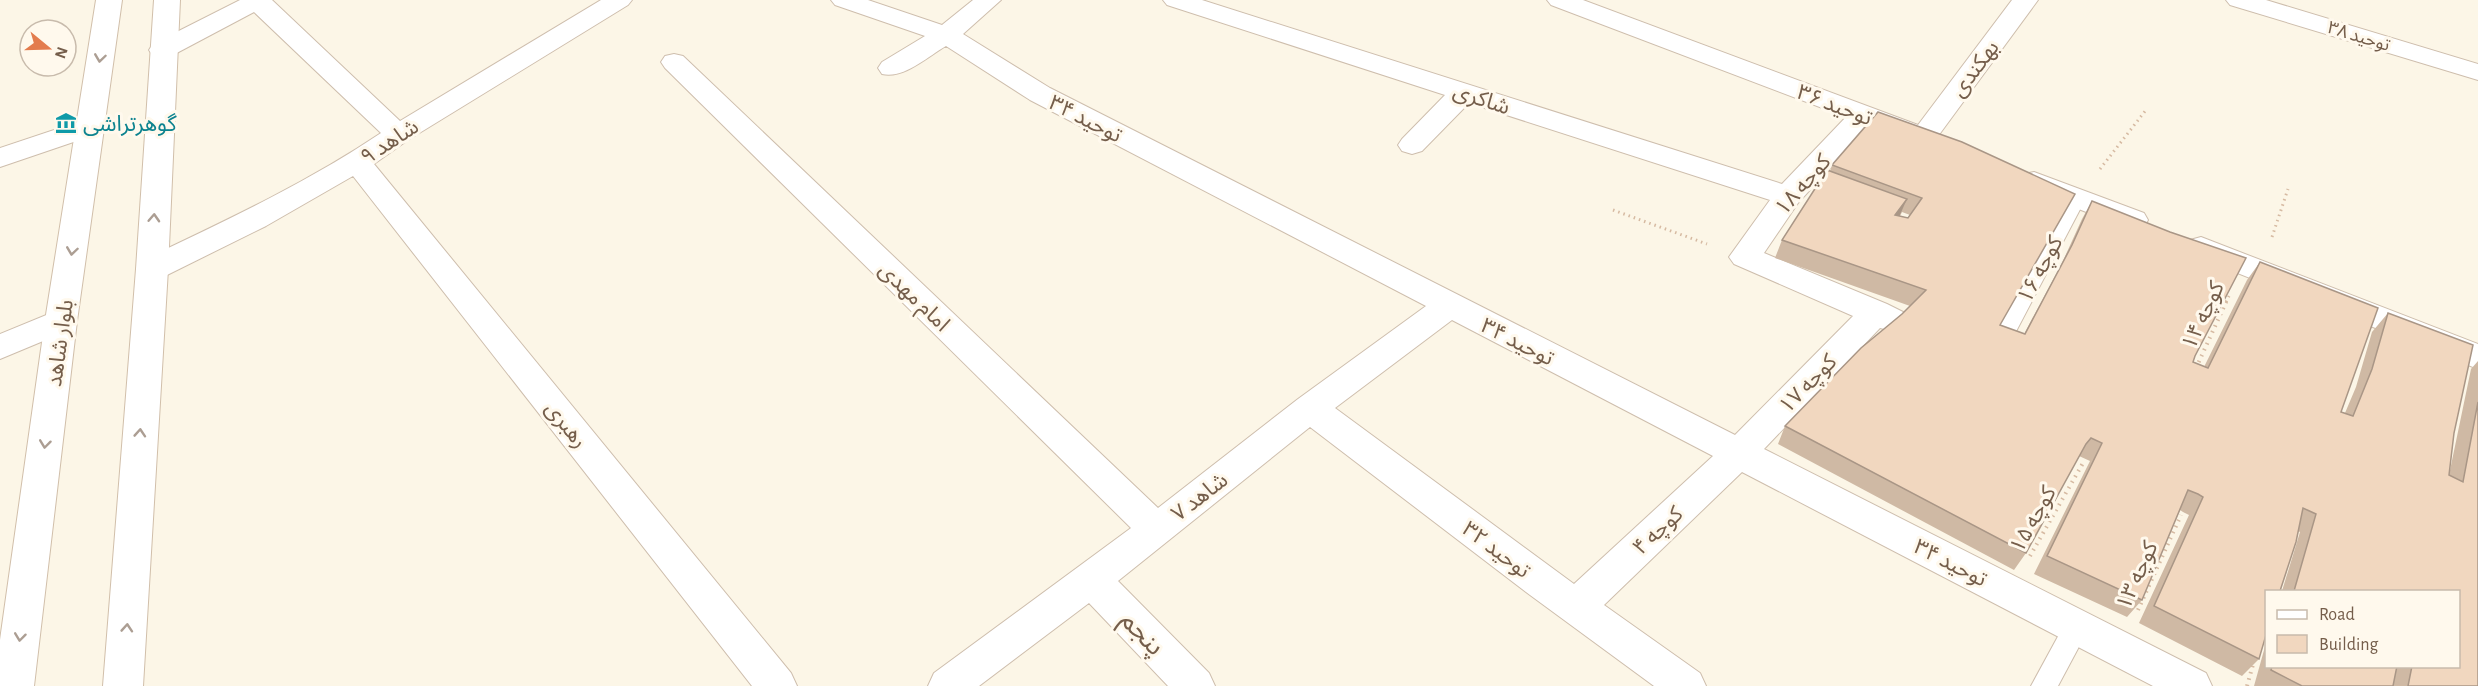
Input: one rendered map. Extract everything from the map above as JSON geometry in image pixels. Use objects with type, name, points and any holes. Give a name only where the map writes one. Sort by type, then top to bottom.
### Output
[{"type":"street","name":"بلوار شاهد","points":[[14,686],[61,321],[109,0]]},
{"type":"street","points":[[123,686],[152,269],[162,50],[167,0]]},
{"type":"street","points":[[162,50],[258,0],[398,134]]},
{"type":"street","name":"شاهد ۹","points":[[152,269],[255,219],[357,162],[398,134],[619,0]]},
{"type":"street","name":"توحید ۳۴","points":[[844,0],[946,35],[1040,94],[2192,686]]},
{"type":"street","points":[[891,68],[946,35],[988,0]]},
{"type":"street","name":"شاکری","points":[[1176,0],[1788,196]]},
{"type":"street","name":"توحید ۳۶","points":[[1560,0],[1608,8],[1934,141]]},
{"type":"street","name":"بهکندی","points":[[1934,141],[2025,0]]},
{"type":"street","name":"توحید ۳۸","points":[[2239,0],[2478,72]]},
{"type":"street","name":"امام مهدی","points":[[674,62],[1157,530]]},
{"type":"street","points":[[1412,145],[1464,92]]},
{"type":"street","name":"کوچه ۱۸","points":[[1745,257],[1788,196],[1864,114]]},
{"type":"street","points":[[0,158],[90,127]]},
{"type":"street","name":"رهبری","points":[[357,162],[777,686]]},
{"type":"street","points":[[2011,172],[2253,268],[2369,326],[2467,361]]},
{"type":"street","name":"کوچه ۱۷","points":[[1738,454],[1884,316],[1745,257]]},
{"type":"street","name":"شاهد ۷","points":[[948,686],[1157,530],[1310,408],[1449,306]]},
{"type":"street","points":[[0,347],[61,321]]},
{"type":"street","name":"توحید ۳۲","points":[[1310,408],[1576,607],[1686,686]]},
{"type":"street","name":"کوچه ۴","points":[[1576,607],[1738,454]]},
{"type":"street","name":"پنجم","points":[[1091,579],[1195,686]]},
{"type":"lane","name":"کوچه ۱۶","points":[[2001,341],[2077,198]]},
{"type":"lane","points":[[2044,686],[2077,626]]},
{"type":"path","points":[[2077,198],[2146,110]]},
{"type":"path","points":[[2253,268],[2288,189]]},
{"type":"path","points":[[1613,210],[1745,257]]},
{"type":"path","name":"کوچه ۱۴","points":[[2195,369],[2253,268]]},
{"type":"path","name":"کوچه ۱۵","points":[[2010,592],[2083,463]]},
{"type":"path","name":"کوچه ۱۳","points":[[2121,649],[2181,515]]},
{"type":"path","points":[[2247,686],[2257,652]]},
{"type":"building","points":[[1878,112],[1962,142],[2075,194],[2000,325],[2025,334],[2072,245],[2092,201],[2170,232],[2246,258],[2195,356],[2193,362],[2208,368],[2260,262],[2378,308],[2341,412],[2353,416],[2372,369],[2388,313],[2473,345],[2454,433],[2449,475],[2463,482],[2478,402],[2478,686],[2408,686],[2412,668],[2460,668],[2460,590],[2294,590],[2316,514],[2303,508],[2296,542],[2280,590],[2265,590],[2265,638],[2259,659],[2154,606],[2203,497],[2198,494],[2188,490],[2142,600],[2047,556],[2102,443],[2091,438],[2086,444],[2026,553],[1785,426],[1861,348],[1902,314],[1926,290],[1782,240],[1827,170],[1907,199],[1895,215],[1908,218],[1922,198],[1832,165]]},
{"type":"building","points":[[2272,668],[2397,668],[2393,686],[2302,686],[2271,670]]},
{"type":"place","name":"گوهرتراشی","points":[[66,123]]}]
